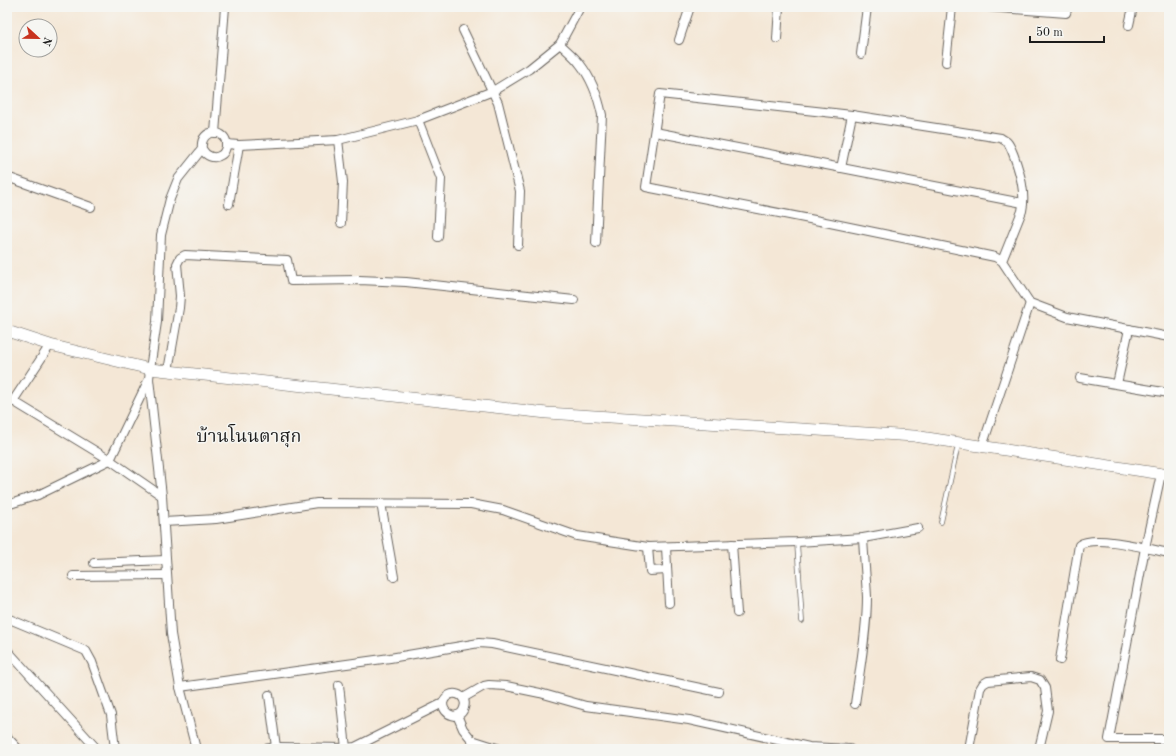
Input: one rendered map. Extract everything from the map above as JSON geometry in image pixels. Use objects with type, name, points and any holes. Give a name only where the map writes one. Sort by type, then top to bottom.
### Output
[{"type":"street","points":[[215,133],[225,7]]},
{"type":"street","points":[[226,144],[239,145],[338,140],[418,120],[493,91],[529,69],[560,44],[580,7]]},
{"type":"street","points":[[679,40],[690,7]]},
{"type":"street","points":[[777,39],[779,7]]},
{"type":"street","points":[[861,54],[867,7]]},
{"type":"street","points":[[946,62],[952,7]]},
{"type":"street","points":[[988,7],[1066,13],[1068,7]]},
{"type":"street","points":[[1129,25],[1133,7]]},
{"type":"street","points":[[464,30],[498,103],[520,191],[518,245]]},
{"type":"street","points":[[560,44],[580,63],[598,97],[602,115],[596,244]]},
{"type":"street","points":[[1002,261],[1022,211],[1023,203],[1022,182],[1017,164],[1010,146],[1001,138],[852,115],[660,94],[646,187],[830,222],[995,257],[1002,261],[1030,303],[1067,317],[1169,337]]},
{"type":"street","points":[[841,168],[852,115]]},
{"type":"street","points":[[418,120],[441,179],[438,237]]},
{"type":"street","points":[[655,132],[1023,203]]},
{"type":"street","points":[[196,749],[180,687],[171,634],[162,496],[150,374],[157,322],[161,235],[170,199],[178,179],[202,149],[202,141],[204,137],[211,133],[215,133],[225,139],[225,151],[215,158],[207,155],[202,149]]},
{"type":"street","points":[[338,140],[343,182],[341,223]]},
{"type":"street","points":[[229,204],[239,145]]},
{"type":"street","points":[[7,177],[91,207]]},
{"type":"street","points":[[168,371],[179,308],[180,296],[177,264],[180,258],[185,255],[287,260],[291,281],[359,280],[406,282],[574,300]]},
{"type":"street","points":[[982,447],[1030,303]]},
{"type":"street","points":[[1117,384],[1129,329]]},
{"type":"street","points":[[7,331],[150,374],[168,371],[547,413],[914,436],[1165,475],[1145,548],[1109,739],[1169,739]]},
{"type":"street","points":[[50,345],[13,401],[110,460],[162,496]]},
{"type":"street","points":[[7,505],[38,495],[110,460],[150,374]]},
{"type":"street","points":[[1080,378],[1169,392]]},
{"type":"street","points":[[164,522],[216,519],[317,503],[471,504],[503,510],[577,536],[648,546],[666,547],[863,538],[918,528]]},
{"type":"street","points":[[381,503],[394,577]]},
{"type":"street","points":[[855,704],[865,631],[867,596],[863,538]]},
{"type":"street","points":[[1060,660],[1079,545],[1095,540],[1169,552]]},
{"type":"street","points":[[732,544],[737,613]]},
{"type":"street","points":[[648,546],[650,571],[667,570]]},
{"type":"street","points":[[666,547],[669,603]]},
{"type":"street","points":[[94,563],[166,560]]},
{"type":"street","points":[[73,576],[167,575]]},
{"type":"street","points":[[7,618],[86,651],[92,662],[111,715],[115,749]]},
{"type":"street","points":[[180,687],[390,658],[479,643],[492,644],[719,692]]},
{"type":"street","points":[[7,650],[97,749]]},
{"type":"street","points":[[970,749],[980,689],[983,684],[988,681],[1031,677],[1040,680],[1045,688],[1048,711],[1039,749]]},
{"type":"street","points":[[339,685],[352,748]]},
{"type":"street","points":[[463,698],[484,686],[506,686],[540,693],[586,706],[689,720],[808,747],[850,749]]},
{"type":"street","points":[[450,694],[457,694],[463,698],[464,708],[463,711],[453,716],[446,713],[443,703],[444,699],[450,694]]},
{"type":"street","points":[[268,695],[276,747]]},
{"type":"street","points":[[265,749],[276,747],[352,748],[443,703]]},
{"type":"street","points":[[457,715],[463,729],[472,740],[500,749]]},
{"type":"street","points":[[7,737],[18,749]]},
{"type":"lane","points":[[7,411],[13,401]]},
{"type":"lane","points":[[941,522],[958,443]]},
{"type":"lane","points":[[797,542],[802,621]]},
{"type":"district","name":"บ้านโนนตาสุก","points":[[249,437]]}]
